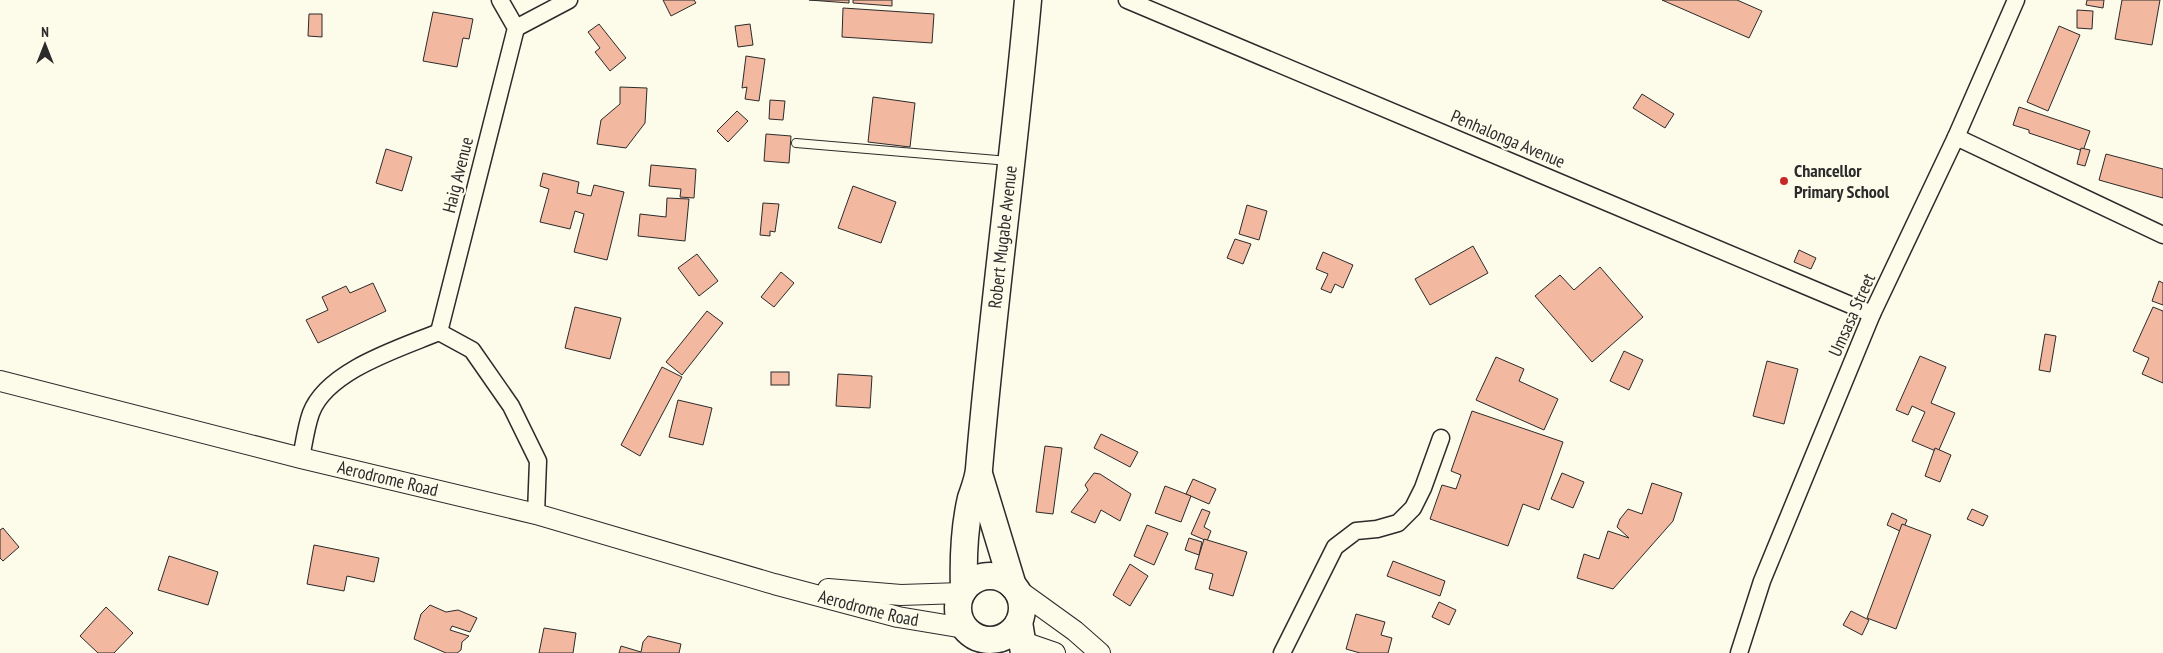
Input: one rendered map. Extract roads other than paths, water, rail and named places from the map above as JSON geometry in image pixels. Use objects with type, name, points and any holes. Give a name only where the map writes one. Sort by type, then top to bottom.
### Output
[{"type":"highway","name":"Robert Mugabe Avenue","points":[[962,591],[963,556],[967,523],[979,474],[989,347],[1013,161],[1028,0]]},
{"type":"highway","name":"Robert Mugabe Avenue","points":[[979,474],[1014,586]]},
{"type":"highway","points":[[988,576],[1004,579],[1014,586],[1021,600],[1018,638],[989,640],[973,638],[958,611],[962,591],[972,581],[988,576]]},
{"type":"street","points":[[500,0],[516,28],[569,0]]},
{"type":"street","name":"Penhalonga Avenue","points":[[1127,0],[1872,314]]},
{"type":"street","name":"Umsasa Street","points":[[1739,653],[1762,581],[1872,314],[1956,137],[2016,0]]},
{"type":"street","name":"Haig Avenue","points":[[439,332],[516,28]]},
{"type":"street","points":[[1956,137],[2163,235]]},
{"type":"street","points":[[301,458],[312,411],[331,386],[359,364],[439,332],[472,350],[510,406],[538,461],[536,514]]},
{"type":"street","name":"Aerodrome Road","points":[[0,381],[301,458],[536,514],[774,584],[973,638]]},
{"type":"street","points":[[1282,653],[1336,547],[1356,531],[1398,524],[1413,508],[1423,488],[1441,438]]},
{"type":"street","name":"Aerodrome Road","points":[[774,584],[901,595],[962,591]]},
{"type":"street","points":[[1014,586],[1075,630],[1100,653]]},
{"type":"street","points":[[1018,638],[1055,653]]},
{"type":"lane","points":[[796,143],[1013,161]]},
{"type":"place","name":"Chancellor Primary School","points":[[1784,181]]}]
